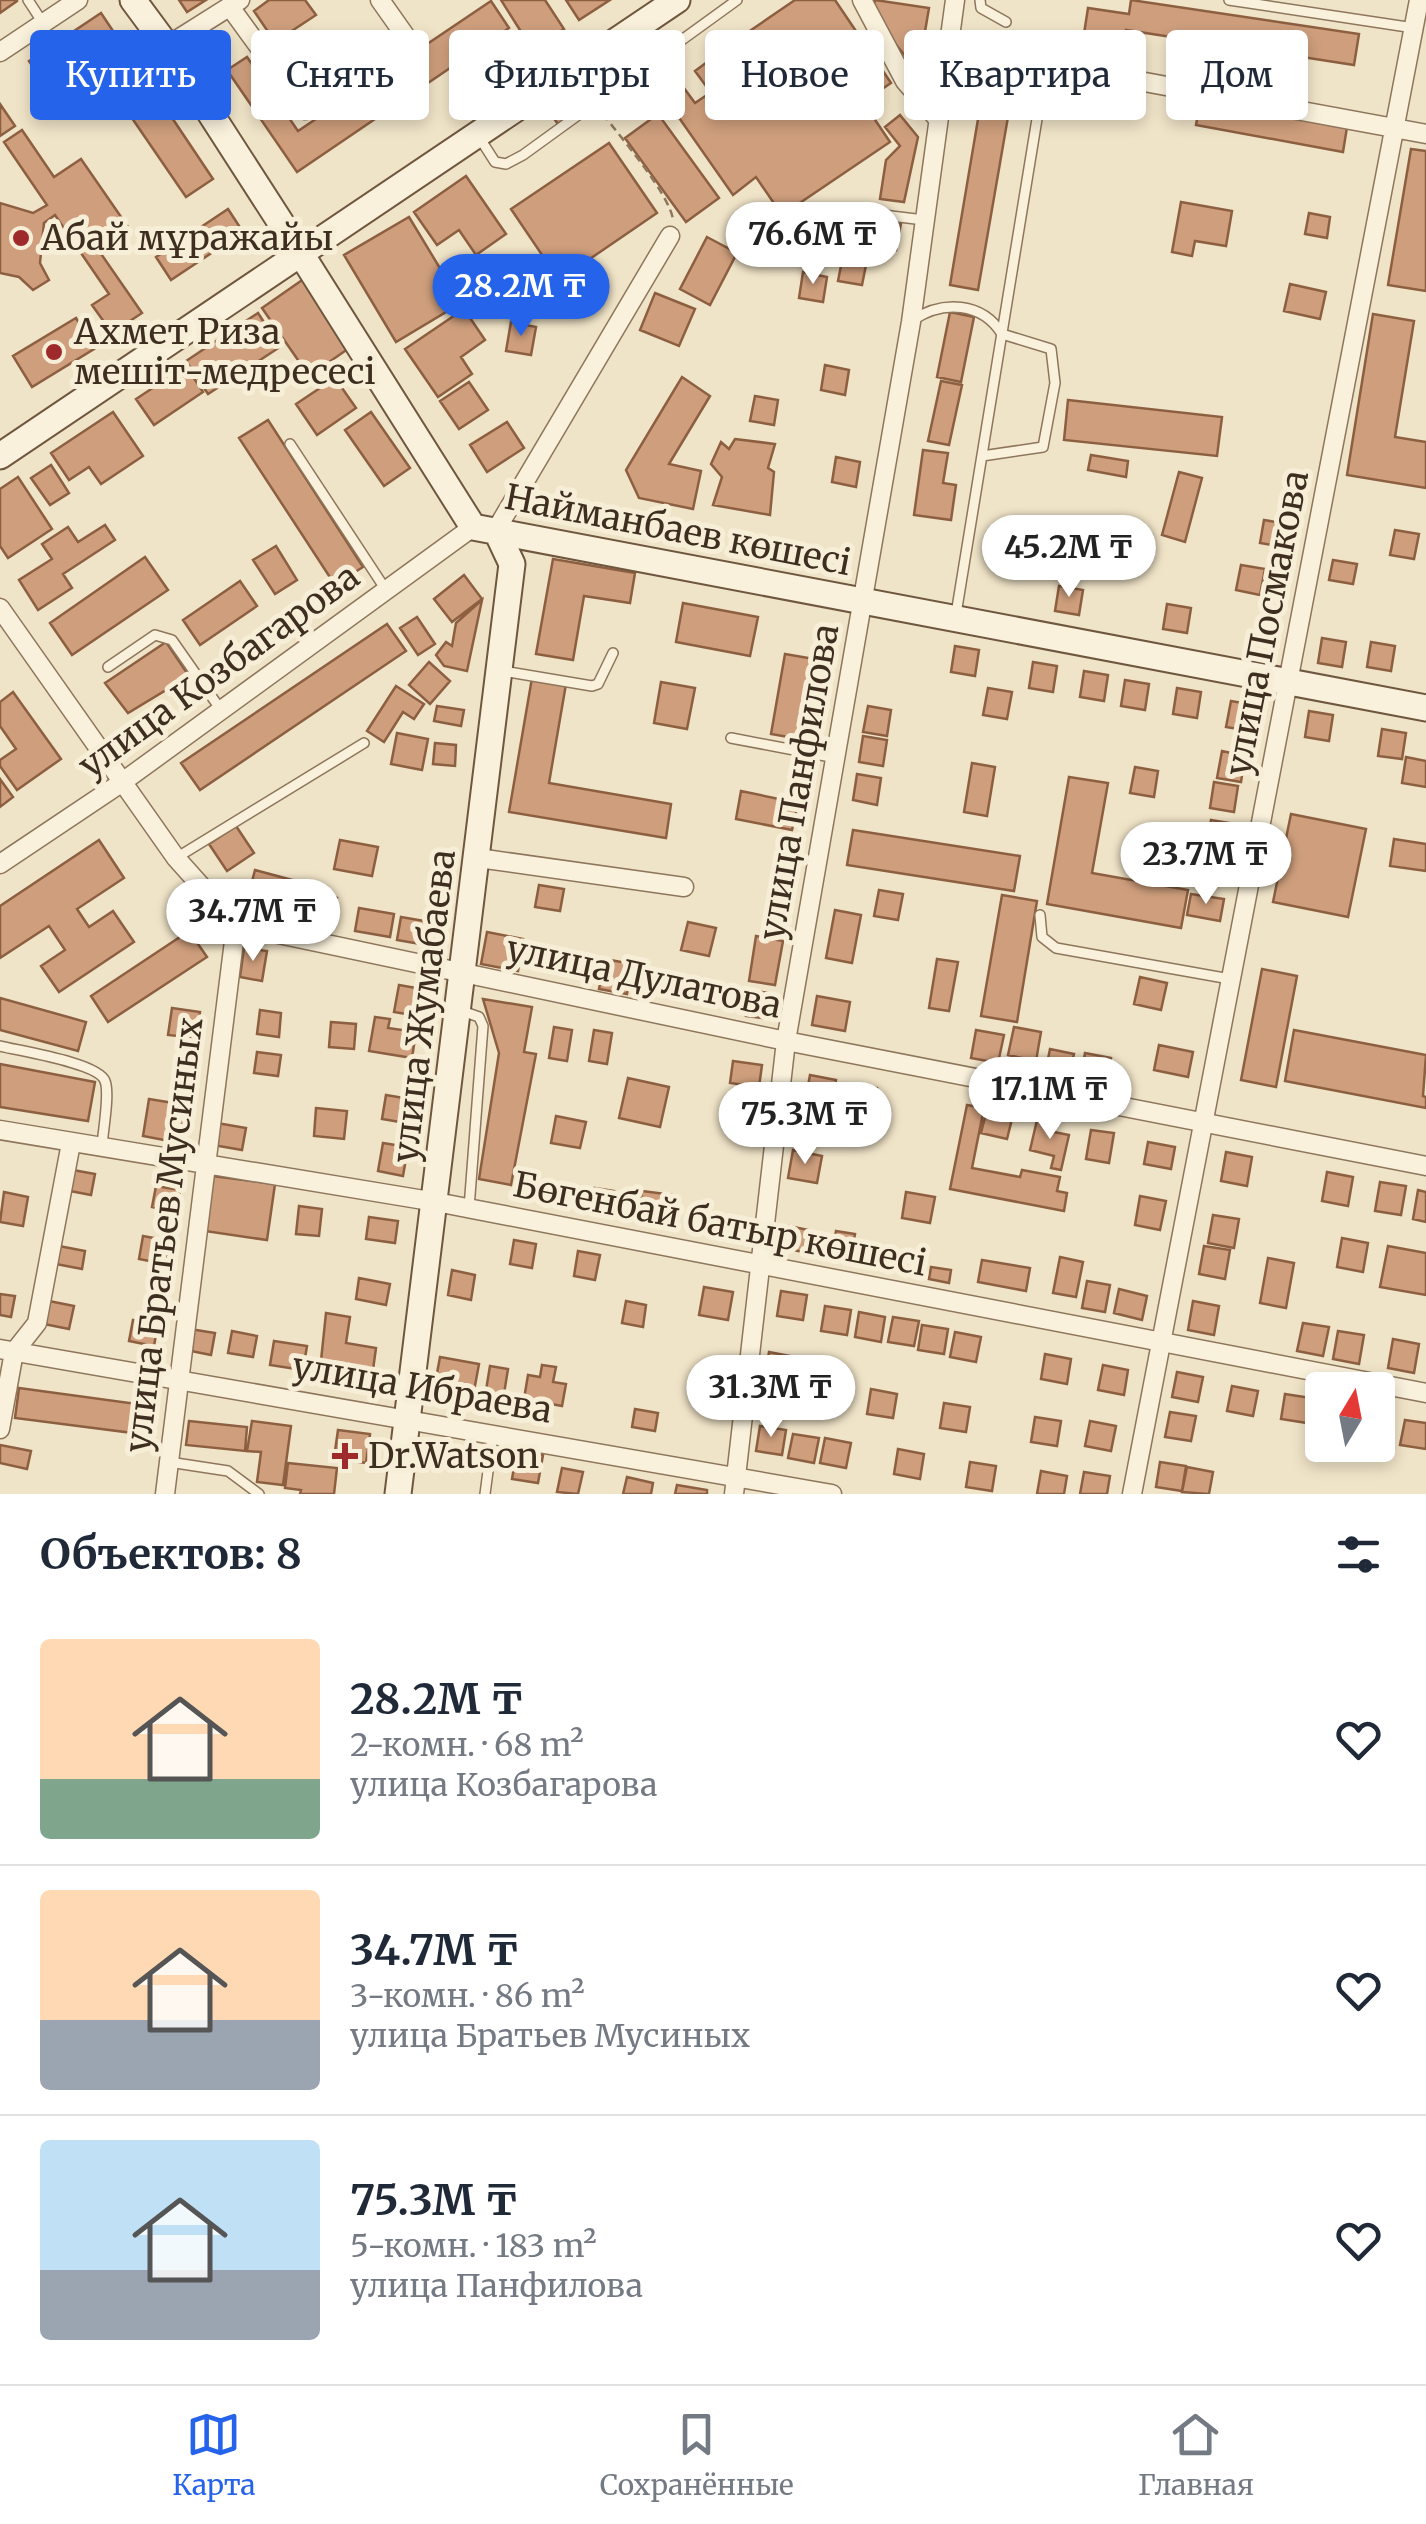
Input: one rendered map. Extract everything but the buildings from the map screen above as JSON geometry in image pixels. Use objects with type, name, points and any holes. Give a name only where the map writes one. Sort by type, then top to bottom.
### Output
[{"type":"street","points":[[0,52],[78,0]]},
{"type":"street","name":"Найманбаев көшесі","points":[[133,0],[155,30]]},
{"type":"street","points":[[193,30],[235,4],[305,110],[410,44],[380,0]]},
{"type":"street","points":[[862,0],[904,76]]},
{"type":"street","name":"улица Панфилова","points":[[951,30],[954,0]]},
{"type":"street","name":"улица Посмакова","points":[[1132,1494],[1419,0]]},
{"type":"street","points":[[632,30],[672,2]]},
{"type":"street","points":[[1146,82],[1426,134]]},
{"type":"street","name":"Найманбаев көшесі","points":[[215,120],[484,529],[1426,708]]},
{"type":"street","points":[[0,456],[498,120]]},
{"type":"street","name":"улица Панфилова","points":[[736,1486],[786,1041],[864,602],[910,322],[938,120]]},
{"type":"street","name":"улица Козбагарова","points":[[0,864],[122,783],[386,590],[484,529],[670,236]]},
{"type":"street","name":"улица Жумабаева","points":[[398,1494],[512,564],[484,529]]},
{"type":"street","points":[[0,608],[176,858],[236,925]]},
{"type":"street","points":[[478,858],[684,887]]},
{"type":"street","name":"улица Дулатова","points":[[236,925],[786,1041],[1426,1166]]},
{"type":"street","name":"улица Братьев Мусиных","points":[[164,1494],[236,925]]},
{"type":"street","name":"Бөгенбай батыр көшесі","points":[[0,1130],[469,1208],[1426,1393]]},
{"type":"street","points":[[0,1429],[7,1350],[37,1324],[71,1143]]},
{"type":"street","name":"улица Ибраева","points":[[7,1350],[408,1418],[736,1486],[832,1494]]},
{"type":"lane","points":[[28,0],[43,23]]},
{"type":"lane","points":[[685,38],[737,0]]},
{"type":"lane","points":[[980,0],[981,8],[1006,22]]},
{"type":"lane","points":[[1229,0],[1414,28]]},
{"type":"lane","points":[[477,134],[494,162],[506,164],[573,120]]},
{"type":"lane","points":[[955,618],[1037,120]]},
{"type":"lane","points":[[791,232],[842,210],[924,220]]},
{"type":"lane","points":[[910,322],[929,310],[964,307],[992,318],[1002,334],[1050,349],[1055,383],[1043,447],[982,456]]},
{"type":"lane","points":[[290,444],[386,590]]},
{"type":"lane","points":[[108,667],[154,635],[165,637],[172,640],[221,710]]},
{"type":"lane","points":[[500,670],[592,686],[598,684],[613,653]]},
{"type":"lane","points":[[731,738],[836,758]]},
{"type":"lane","points":[[176,858],[364,743]]},
{"type":"lane","points":[[1040,914],[1042,938],[1056,948],[1232,980]]},
{"type":"lane","points":[[459,1010],[479,1016],[484,1026],[469,1208]]},
{"type":"lane","points":[[0,1046],[100,1073],[106,1083],[101,1148]]},
{"type":"lane","points":[[484,1494],[493,1434]]},
{"type":"lane","points":[[168,1462],[228,1471],[260,1494]]},
{"type":"path","points":[[608,120],[673,213],[670,236]]},
{"type":"place","name":"Абай мұражайы","points":[[21,238]]},
{"type":"place","name":"Ахмет Риза мешіт-медресесі","points":[[54,352]]},
{"type":"place","name":"Dr.Watson","points":[[345,1456]]}]
